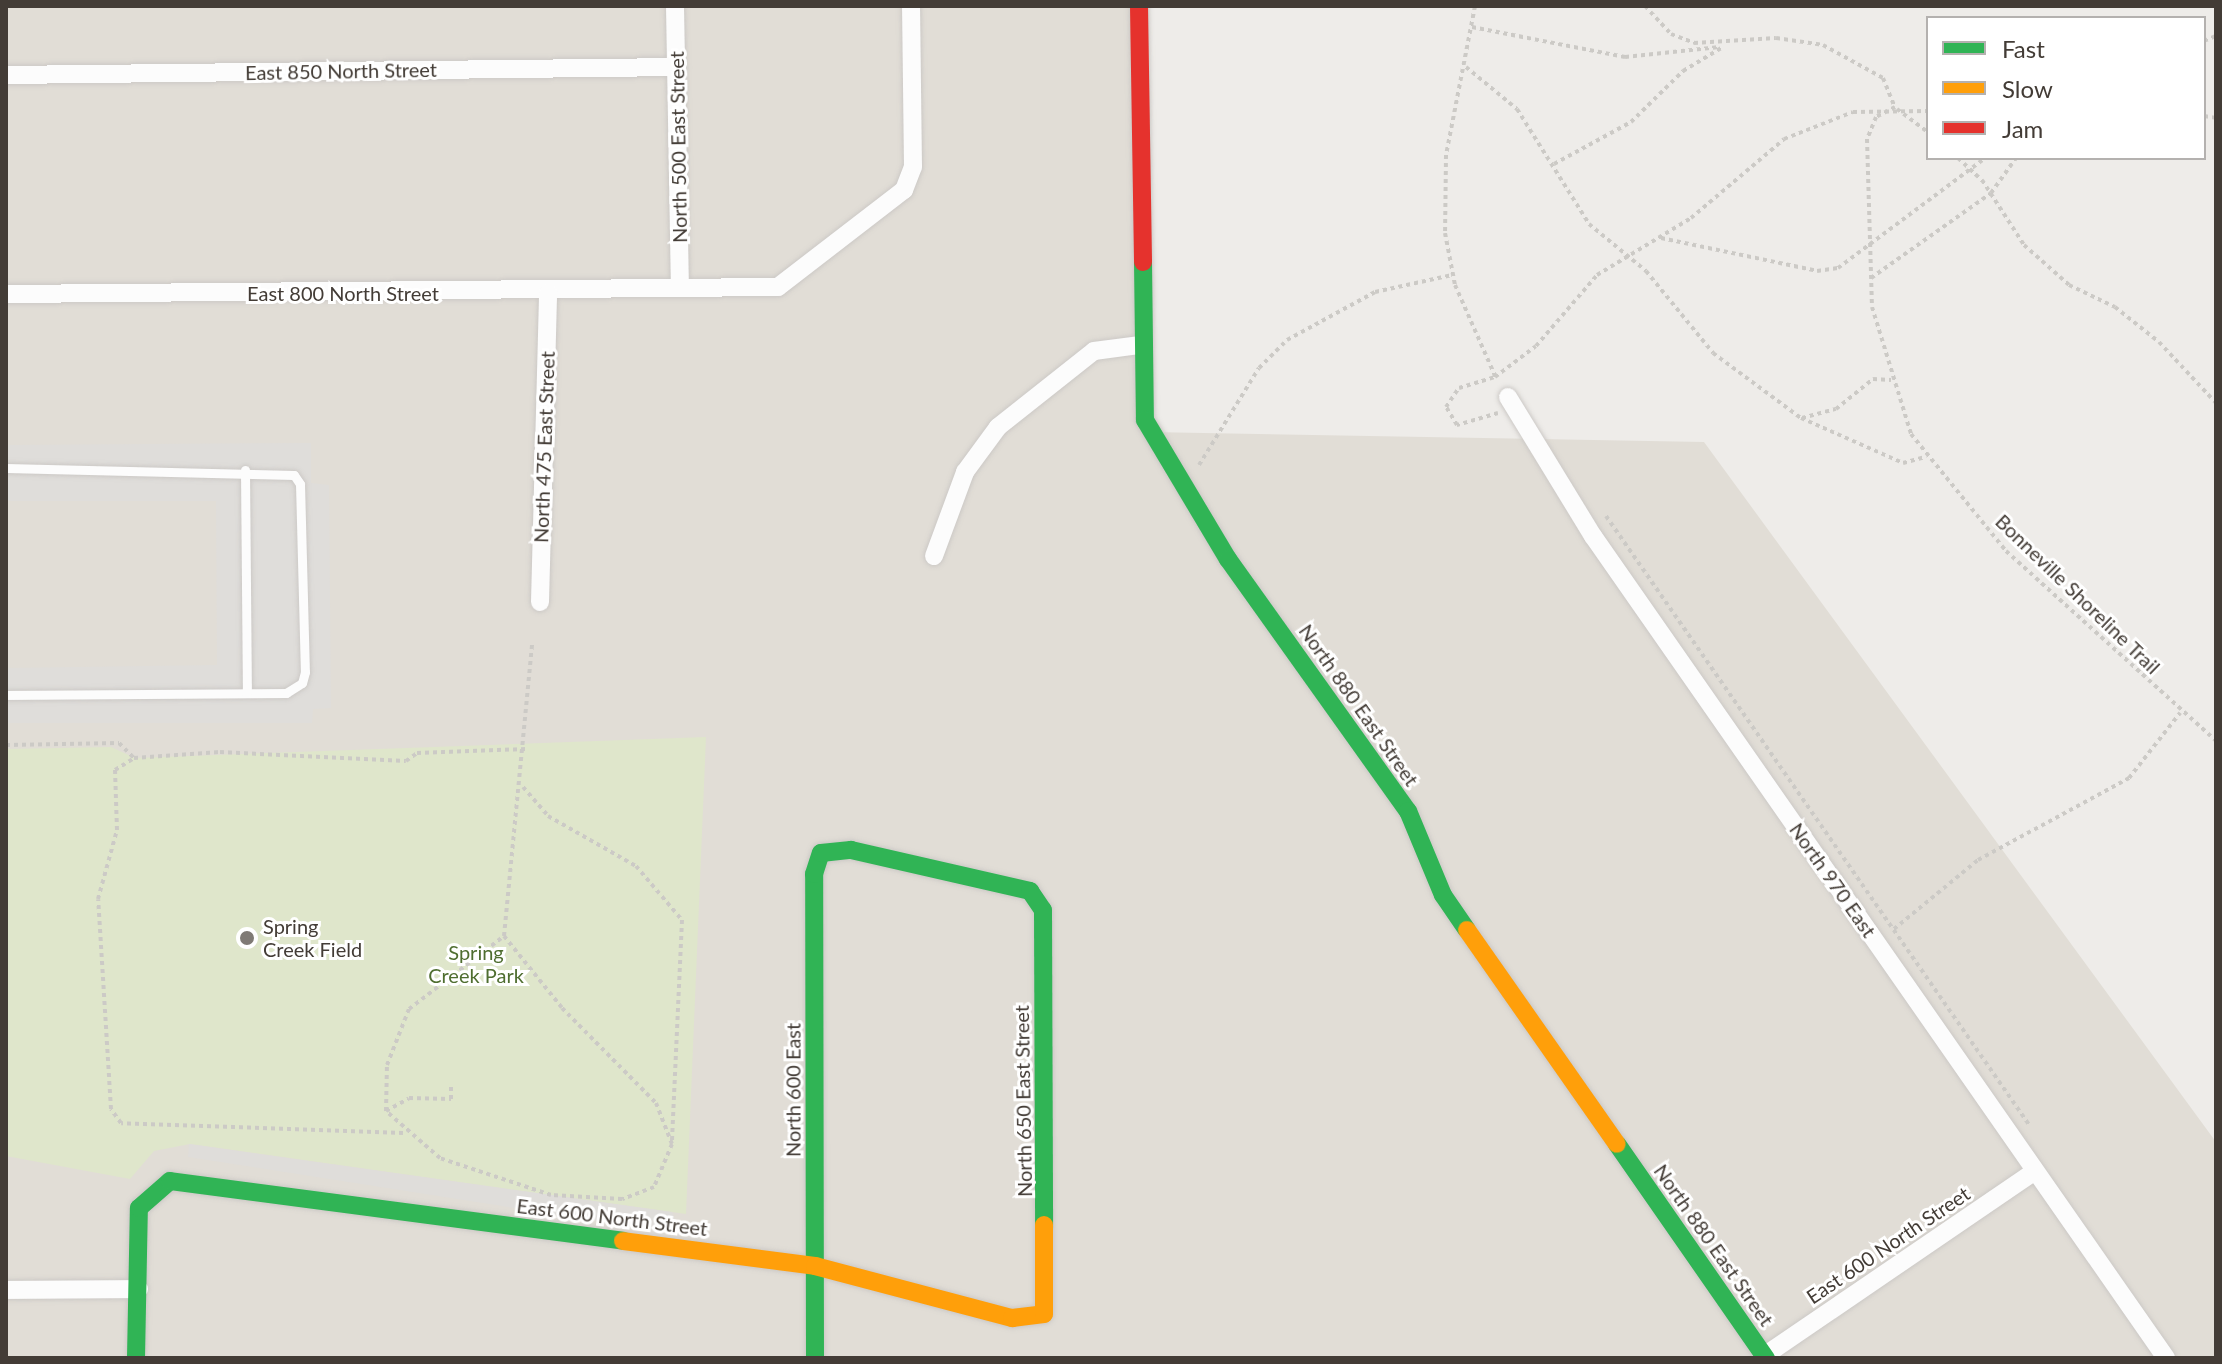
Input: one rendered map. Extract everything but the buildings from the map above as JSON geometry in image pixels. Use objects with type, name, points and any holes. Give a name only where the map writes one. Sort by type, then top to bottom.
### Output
[{"type":"street","name":"North 500 East Street","points":[[675,6],[680,288]]},
{"type":"street","name":"East 800 North Street","points":[[6,294],[548,293],[778,287],[904,190],[913,167],[911,6]]},
{"type":"street","name":"North 880 East Street","points":[[1139,6],[1139,345],[1145,420],[1183,491],[1408,811],[1443,895],[1765,1357]]},
{"type":"street","name":"East 850 North Street","points":[[6,75],[677,67]]},
{"type":"street","name":"North 475 East Street","points":[[540,602],[548,293]]},
{"type":"street","points":[[934,556],[965,472],[998,427],[1094,351],[1139,345]]},
{"type":"street","name":"North 970 East","points":[[1510,401],[1593,536],[2166,1358]]},
{"type":"street","name":"North 600 East","points":[[815,1358],[814,874],[821,853],[851,850],[1030,891]]},
{"type":"street","name":"North 650 East Street","points":[[1030,891],[1043,910],[1044,1314]]},
{"type":"street","name":"East 600 North Street","points":[[1765,1357],[2035,1171]]},
{"type":"street","name":"East 600 North Street","points":[[139,1289],[139,1208],[170,1181],[815,1266],[1012,1318],[1044,1314]]},
{"type":"street","points":[[6,1290],[139,1289],[136,1358]]},
{"type":"lane","points":[[6,468],[284,470],[300,484],[305,672],[295,690],[6,695]]},
{"type":"lane","points":[[245,470],[247,693]]},
{"type":"path","points":[[1475,6],[1466,67],[1446,155],[1452,275],[1495,377],[1510,401],[1468,426],[1450,418],[1446,407],[1459,388],[1495,377],[1536,346],[1597,275],[1659,237],[1784,139],[1853,112],[1895,107],[1926,111]]},
{"type":"path","points":[[1645,6],[1671,34],[1725,46]]},
{"type":"path","points":[[1471,27],[1625,57],[1776,38],[1823,45],[1883,78],[1895,107],[1926,130]]},
{"type":"path","points":[[1553,164],[1631,122],[1683,71],[1725,46]]},
{"type":"path","points":[[1466,67],[1517,109],[1589,224],[1628,256],[1713,353],[1801,418],[1903,463],[1926,457]]},
{"type":"path","name":"Bonneville Shoreline Trail","points":[[1895,107],[1876,117],[1867,139],[1875,236],[1871,278],[1876,332],[1891,380],[1926,457],[2006,551],[2180,713],[2216,741]]},
{"type":"path","points":[[1960,160],[1991,193],[2024,245],[2069,285],[2115,307],[2159,342],[2216,403]]},
{"type":"path","points":[[1659,237],[1817,271],[1838,268],[1875,236],[1982,160]]},
{"type":"path","points":[[1871,278],[1991,193],[2015,160]]},
{"type":"path","points":[[1183,491],[1259,368],[1287,340],[1375,292],[1452,275]]},
{"type":"path","points":[[1801,418],[1836,409],[1873,379],[1891,380]]},
{"type":"path","points":[[1602,510],[2033,1129]]},
{"type":"path","points":[[523,787],[571,832],[636,866],[682,920],[672,1144],[654,1187],[622,1199],[551,1195],[440,1158],[403,1133],[386,1111],[387,1065],[409,1009],[504,936],[527,749],[532,644]]},
{"type":"path","points":[[1877,943],[1978,860],[2129,778],[2180,713]]},
{"type":"path","points":[[6,745],[119,743],[134,758]]},
{"type":"path","points":[[403,1133],[121,1123],[111,1109],[98,899],[117,830],[115,770],[134,758],[220,752],[406,761],[417,753],[527,749]]},
{"type":"path","points":[[504,936],[562,1008],[656,1103],[672,1144]]},
{"type":"path","points":[[386,1111],[409,1098],[451,1099],[451,1084]]},
{"type":"shaded area","points":[[6,6],[1136,6],[1149,432],[1704,442],[2216,1142],[2216,1358],[6,1358]]},
{"type":"shaded area","points":[[311,443],[311,483],[329,485],[331,708],[313,709],[312,723],[6,723],[6,668],[217,665],[216,501],[6,501],[6,445]]},
{"type":"shaded area","points":[[189,1144],[672,1212],[681,1234],[188,1157]]},
{"type":"green space","name":"Spring Creek Park","points":[[706,737],[686,1214],[190,1144],[154,1151],[130,1179],[6,1156],[6,749],[111,747],[135,758]]},
{"type":"traffic: fast","points":[[1143,262],[1145,420],[1228,559],[1408,811],[1443,895],[1467,930]]},
{"type":"traffic: fast","points":[[815,1358],[814,874],[821,853],[851,850],[1030,891],[1043,910],[1044,1225]]},
{"type":"traffic: fast","points":[[1617,1144],[1766,1358]]},
{"type":"traffic: fast","points":[[136,1358],[139,1208],[170,1181],[623,1241]]},
{"type":"traffic: slow","points":[[1467,930],[1617,1144]]},
{"type":"traffic: slow","points":[[623,1241],[815,1266],[1012,1318],[1044,1314],[1044,1225]]},
{"type":"traffic: jam","points":[[1139,6],[1143,262]]},
{"type":"place","name":"Spring Creek Field","points":[[247,938]]}]
